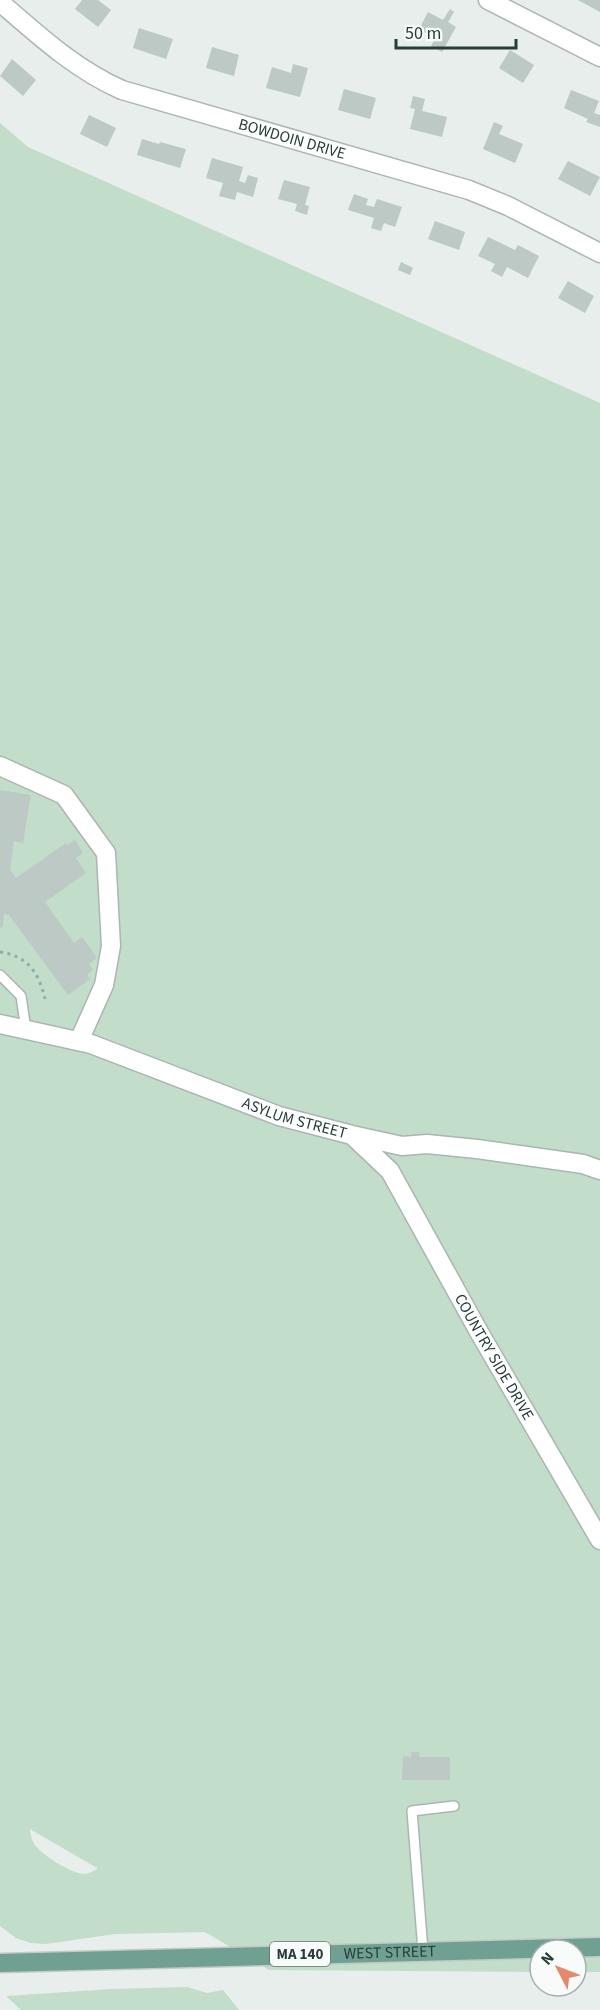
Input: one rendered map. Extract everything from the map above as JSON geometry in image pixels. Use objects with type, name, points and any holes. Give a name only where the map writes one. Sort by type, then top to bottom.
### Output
[{"type":"main road","name":"WEST STREET","points":[[0,1963],[600,1947]]},
{"type":"street","points":[[488,0],[600,57]]},
{"type":"street","name":"BOWDOIN DRIVE","points":[[0,2],[73,62],[93,76],[122,90],[469,190],[508,206],[600,253]]},
{"type":"street","points":[[0,766],[64,795],[106,853],[111,946],[104,985],[79,1041]]},
{"type":"street","name":"ASYLUM STREET","points":[[0,1024],[91,1044],[279,1116],[352,1135],[402,1146],[427,1144],[477,1149],[583,1164],[600,1170]]},
{"type":"street","name":"COUNTRY SIDE DRIVE","points":[[352,1135],[390,1172],[479,1332],[600,1540]]},
{"type":"street","points":[[390,1172],[390,1161],[402,1146]]},
{"type":"lane","points":[[0,975],[21,996],[26,1030]]},
{"type":"lane","points":[[423,1951],[412,1812],[454,1806]]},
{"type":"path","points":[[0,952],[14,954],[36,973],[45,999]]},
{"type":"green space","points":[[0,123],[28,147],[600,403],[600,1972],[588,1972],[588,1938],[528,1938],[528,1972],[269,1970],[205,1932],[115,1934],[46,1944],[31,1943],[16,1938],[0,1926]],"holes":[[[30,1829],[97,1869],[84,1874],[72,1871],[56,1862],[36,1847]]]},
{"type":"green space","points":[[187,1987],[207,1993],[223,1990],[239,2010],[21,2010],[6,1996],[112,1989]]},
{"type":"building","points":[[82,0],[98,0],[111,10],[98,27],[75,9]]},
{"type":"building","points":[[578,0],[600,0],[600,12]]},
{"type":"building","points":[[450,9],[454,12],[448,22],[456,27],[442,52],[431,46],[435,39],[419,29],[428,12],[443,20]]},
{"type":"building","points":[[139,28],[173,39],[166,59],[133,48]]},
{"type":"building","points":[[212,47],[239,55],[234,76],[206,68]]},
{"type":"building","points":[[510,50],[534,65],[523,83],[499,68]]},
{"type":"building","points":[[12,59],[36,80],[23,96],[0,76]]},
{"type":"building","points":[[293,64],[308,68],[300,97],[266,88],[272,67],[291,73]]},
{"type":"building","points":[[344,89],[376,98],[370,119],[338,110]]},
{"type":"building","points":[[571,90],[599,101],[594,113],[600,115],[600,127],[586,122],[588,119],[564,108]]},
{"type":"building","points":[[413,96],[425,99],[422,111],[447,117],[442,137],[410,129],[415,109],[410,108]]},
{"type":"building","points":[[89,115],[116,128],[107,147],[80,134]]},
{"type":"building","points":[[494,122],[503,126],[499,134],[523,144],[515,163],[483,149]]},
{"type":"building","points":[[142,139],[186,149],[180,168],[137,155]]},
{"type":"building","points":[[212,158],[243,167],[239,181],[245,183],[248,175],[258,178],[253,197],[237,192],[235,200],[219,196],[223,183],[206,178]]},
{"type":"building","points":[[568,161],[600,177],[590,196],[558,179]]},
{"type":"building","points":[[284,180],[310,187],[305,205],[309,206],[307,215],[295,211],[297,204],[278,199]]},
{"type":"building","points":[[354,194],[368,199],[366,205],[374,207],[377,199],[402,207],[395,227],[384,223],[381,231],[371,228],[374,218],[348,210]]},
{"type":"building","points":[[435,221],[465,232],[459,250],[428,239]]},
{"type":"building","points":[[488,237],[515,250],[518,245],[539,256],[528,278],[507,267],[502,277],[491,271],[495,264],[478,256]]},
{"type":"building","points":[[401,262],[413,268],[410,275],[398,270]]},
{"type":"building","points":[[568,281],[594,296],[585,313],[558,298]]},
{"type":"building","points":[[0,790],[31,795],[23,843],[14,841],[10,870],[16,878],[66,843],[67,845],[75,840],[83,853],[76,858],[86,873],[45,902],[74,943],[82,937],[97,958],[89,964],[93,970],[87,974],[90,979],[68,995],[9,915],[4,914],[3,926],[0,928]]},
{"type":"building","points":[[411,1752],[419,1752],[419,1757],[450,1757],[450,1780],[402,1780],[403,1756],[411,1757]]}]
